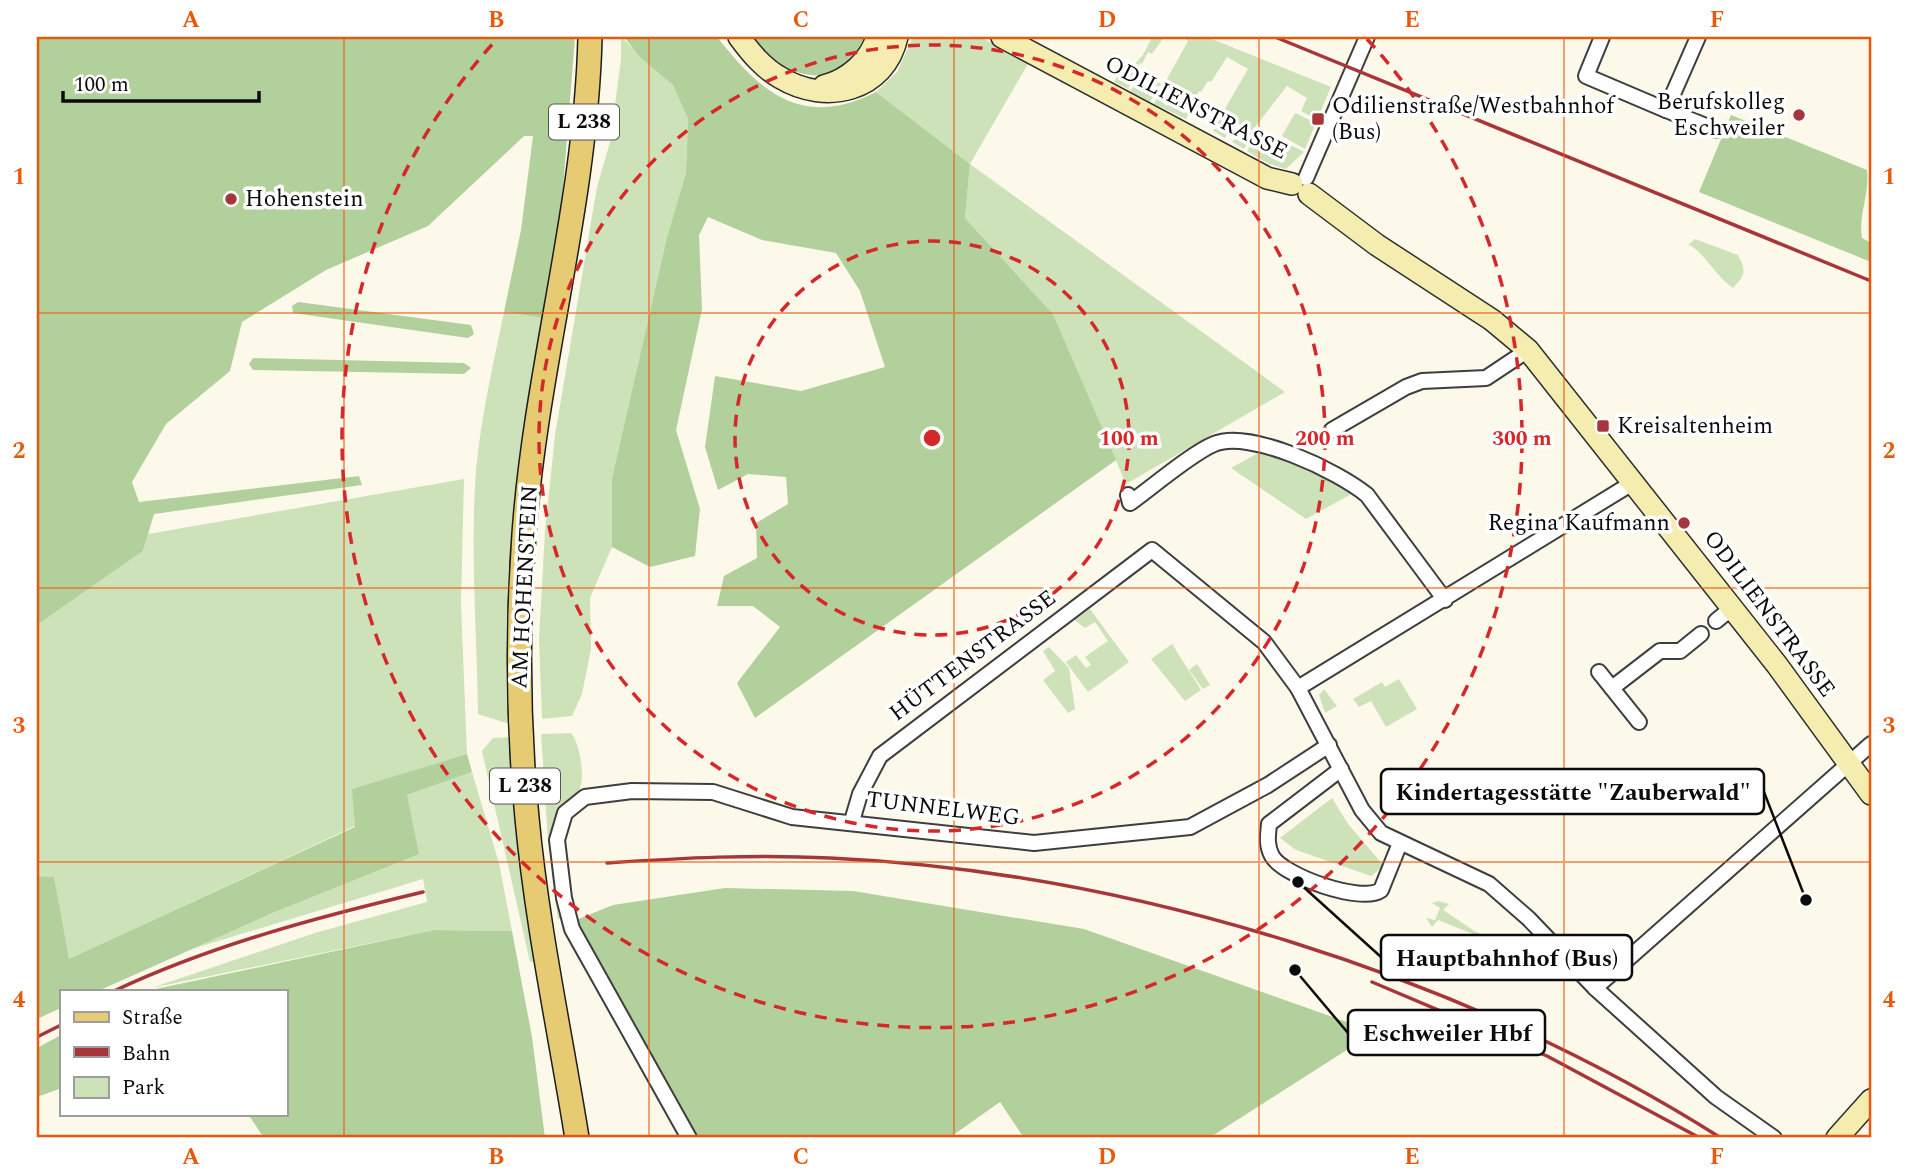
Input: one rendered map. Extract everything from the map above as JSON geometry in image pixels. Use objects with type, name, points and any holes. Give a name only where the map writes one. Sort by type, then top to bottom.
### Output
[{"type":"main road","name":"AM HOHENSTEIN","points":[[577,1138],[527,820],[519,697],[519,621],[535,431],[574,206],[589,79],[590,37]]},
{"type":"main road","points":[[739,37],[763,65],[779,77],[808,89],[840,92],[868,82],[885,65],[897,37]]},
{"type":"main road","points":[[808,89],[849,75],[865,60],[877,37]]},
{"type":"main road","name":"ODILIENSTRASSE","points":[[1002,37],[1267,178],[1302,185],[1367,238],[1492,320],[1528,350],[1733,607],[1871,794]]},
{"type":"main road","points":[[1837,1138],[1871,1100]]},
{"type":"street","points":[[1302,185],[1367,37]]},
{"type":"street","points":[[1601,37],[1586,76],[1716,130]]},
{"type":"street","points":[[1666,110],[1698,37]]},
{"type":"street","points":[[1332,430],[1406,387],[1422,381],[1486,378],[1528,350]]},
{"type":"street","points":[[1128,495],[1130,503],[1213,444],[1236,440],[1256,441],[1295,456],[1357,486],[1367,495],[1445,600]]},
{"type":"street","points":[[1634,482],[1298,688],[1371,822],[1381,832],[1489,884],[1512,903],[1595,988],[1716,1097],[1774,1138]]},
{"type":"street","name":"HÜTTENSTRASSE","points":[[852,821],[860,794],[880,756],[1152,550],[1264,642],[1298,688]]},
{"type":"street","points":[[1716,621],[1733,607]]},
{"type":"street","points":[[1615,685],[1660,651],[1679,651],[1701,634]]},
{"type":"street","points":[[1600,672],[1615,685],[1639,722]]},
{"type":"street","points":[[1595,988],[1871,744]]},
{"type":"street","name":"TUNNELWEG","points":[[690,1138],[572,929],[564,898],[557,839],[565,813],[585,797],[632,791],[703,792],[792,817],[852,821],[1034,843],[1190,827],[1268,785],[1329,745]]},
{"type":"street","points":[[1341,769],[1269,824],[1267,843],[1272,857],[1285,871],[1352,894],[1368,895],[1381,890],[1400,843]]},
{"type":"green space","points":[[37,37],[575,37],[562,201],[543,318],[504,312],[521,230],[533,136],[524,136],[428,226],[326,270],[242,322],[230,371],[166,424],[132,482],[139,502],[359,476],[362,485],[154,514],[143,551],[37,625]]},
{"type":"green space","points":[[621,37],[673,85],[688,119],[686,173],[667,237],[612,478],[612,547],[590,598],[591,649],[582,694],[572,716],[542,719],[539,639],[545,531],[555,435],[597,187],[610,142],[621,59]]},
{"type":"green space","points":[[624,37],[717,37],[751,75],[768,89],[786,100],[805,106],[827,107],[850,103],[876,92],[970,164],[965,218],[1053,314],[1116,460],[755,718],[737,683],[780,627],[753,606],[717,606],[724,576],[757,558],[756,523],[788,504],[786,477],[748,474],[718,490],[705,447],[715,376],[801,391],[885,367],[860,291],[836,253],[762,240],[708,217],[699,235],[702,309],[676,430],[700,509],[695,556],[650,567],[612,547],[612,478],[667,237],[686,173],[688,119],[673,85],[641,58]]},
{"type":"green space","points":[[753,37],[870,37],[861,54],[846,67],[818,75],[803,74],[774,60]]},
{"type":"green space","points":[[913,37],[980,37],[1029,62],[970,164],[876,92],[897,72]]},
{"type":"green space","points":[[1152,37],[1164,37],[1152,54],[1148,52],[1142,64],[1140,63],[1128,89],[1114,82],[1120,72],[1126,74],[1143,55]]},
{"type":"green space","points":[[1182,37],[1207,37],[1331,87],[1317,120],[1301,111],[1307,98],[1287,86],[1252,131],[1222,114],[1248,69],[1227,57],[1211,82],[1208,81],[1201,92],[1199,91],[1186,119],[1154,104],[1157,98],[1167,106],[1170,101],[1158,95],[1188,41]]},
{"type":"green space","points":[[1158,82],[1161,84],[1150,102],[1130,91],[1134,86],[1151,95]]},
{"type":"green space","points":[[1295,113],[1316,123],[1305,149],[1282,136]]},
{"type":"green space","points":[[1731,115],[1867,170],[1861,229],[1862,238],[1871,243],[1871,262],[1699,192]]},
{"type":"green space","points":[[1221,117],[1232,123],[1225,138],[1213,131]]},
{"type":"green space","points":[[1244,129],[1253,134],[1244,149],[1232,142]]},
{"type":"green space","points":[[1277,138],[1304,152],[1286,169],[1269,164],[1247,151],[1252,142],[1269,151]]},
{"type":"green space","points":[[970,164],[1285,392],[1126,484],[1053,314],[965,218]]},
{"type":"green space","points":[[1695,239],[1738,255],[1743,273],[1733,288],[1688,245]]},
{"type":"green space","points":[[298,302],[471,325],[474,334],[468,338],[293,313],[292,306]]},
{"type":"green space","points":[[504,312],[543,318],[527,419],[516,520],[509,622],[509,724],[478,714],[474,561],[474,500],[478,450]]},
{"type":"green space","points":[[253,358],[464,363],[471,368],[464,374],[253,370],[249,364]]},
{"type":"green space","points":[[1265,452],[1355,492],[1306,519],[1231,468]]},
{"type":"green space","points":[[464,479],[461,604],[467,754],[353,789],[355,826],[68,960],[54,877],[37,876],[37,625],[143,551],[148,534]]},
{"type":"green space","points":[[1090,609],[1129,662],[1088,692],[1066,662],[1076,655],[1086,668],[1091,665],[1085,657],[1108,641],[1095,622],[1085,628],[1074,620]]},
{"type":"green space","points":[[1172,644],[1201,690],[1185,701],[1151,659]]},
{"type":"green space","points":[[1049,647],[1069,668],[1075,709],[1068,713],[1043,680],[1055,671],[1043,651]]},
{"type":"green space","points":[[1197,664],[1210,685],[1203,689],[1189,670]]},
{"type":"green space","points":[[1399,679],[1417,709],[1386,727],[1371,701],[1359,707],[1353,699],[1382,682],[1385,687]]},
{"type":"green space","points":[[1324,689],[1337,706],[1325,713],[1319,695]]},
{"type":"green space","points":[[571,733],[579,754],[582,781],[577,794],[561,814],[553,831],[552,865],[558,909],[563,918],[558,919],[548,840],[541,734]]},
{"type":"green space","points":[[510,737],[538,960],[530,962],[482,751],[493,738]]},
{"type":"green space","points":[[467,754],[472,772],[407,795],[419,854],[277,911],[100,990],[60,990],[60,1008],[37,1019],[37,876],[54,877],[69,959],[355,827],[352,789]]},
{"type":"green space","points":[[472,772],[499,863],[512,931],[434,930],[151,988],[318,932],[427,902],[423,879],[192,949],[277,911],[407,795]]},
{"type":"green space","points":[[1332,798],[1348,824],[1384,866],[1371,876],[1296,850],[1280,838]]},
{"type":"green space","points":[[725,888],[853,891],[1084,929],[1375,1032],[1209,1138],[1024,1138],[1000,1102],[949,1138],[698,1138],[576,920],[613,905]]},
{"type":"green space","points":[[1439,901],[1449,904],[1443,910],[1476,932],[1500,942],[1501,948],[1495,950],[1498,944],[1438,920],[1432,927],[1426,918],[1435,920],[1440,908],[1432,903]]},
{"type":"green space","points":[[434,930],[512,931],[532,1037],[545,1138],[264,1138],[249,1116],[287,1116],[287,990],[151,990]]},
{"type":"green space","points":[[60,1036],[60,1086],[37,1097],[37,1048]]},
{"type":"railway","points":[[1275,37],[1871,281]]},
{"type":"railway","points":[[607,863],[774,856],[944,867],[1061,885],[1177,910],[1293,942],[1406,982],[1516,1028],[1622,1080],[1721,1138]]},
{"type":"railway","points":[[116,990],[227,946],[423,892]]},
{"type":"railway","points":[[1372,982],[1547,1056],[1700,1138]]},
{"type":"railway","points":[[37,1037],[60,1026]]},
{"type":"place","name":"Berufskolleg Eschweiler","points":[[1799,115]]},
{"type":"place","name":"Odilienstraße/Westbahnhof (Bus)","points":[[1318,119]]},
{"type":"place","name":"Hohenstein","points":[[231,199]]},
{"type":"place","name":"Kreisaltenheim","points":[[1603,426]]},
{"type":"place","name":"Regina Kaufmann","points":[[1684,523]]},
{"type":"place","name":"Hauptbahnhof (Bus)","points":[[1298,882]]},
{"type":"place","name":"Kindertagesstätte \"Zauberwald\"","points":[[1806,900]]},
{"type":"place","name":"Eschweiler Hbf","points":[[1295,970]]}]
